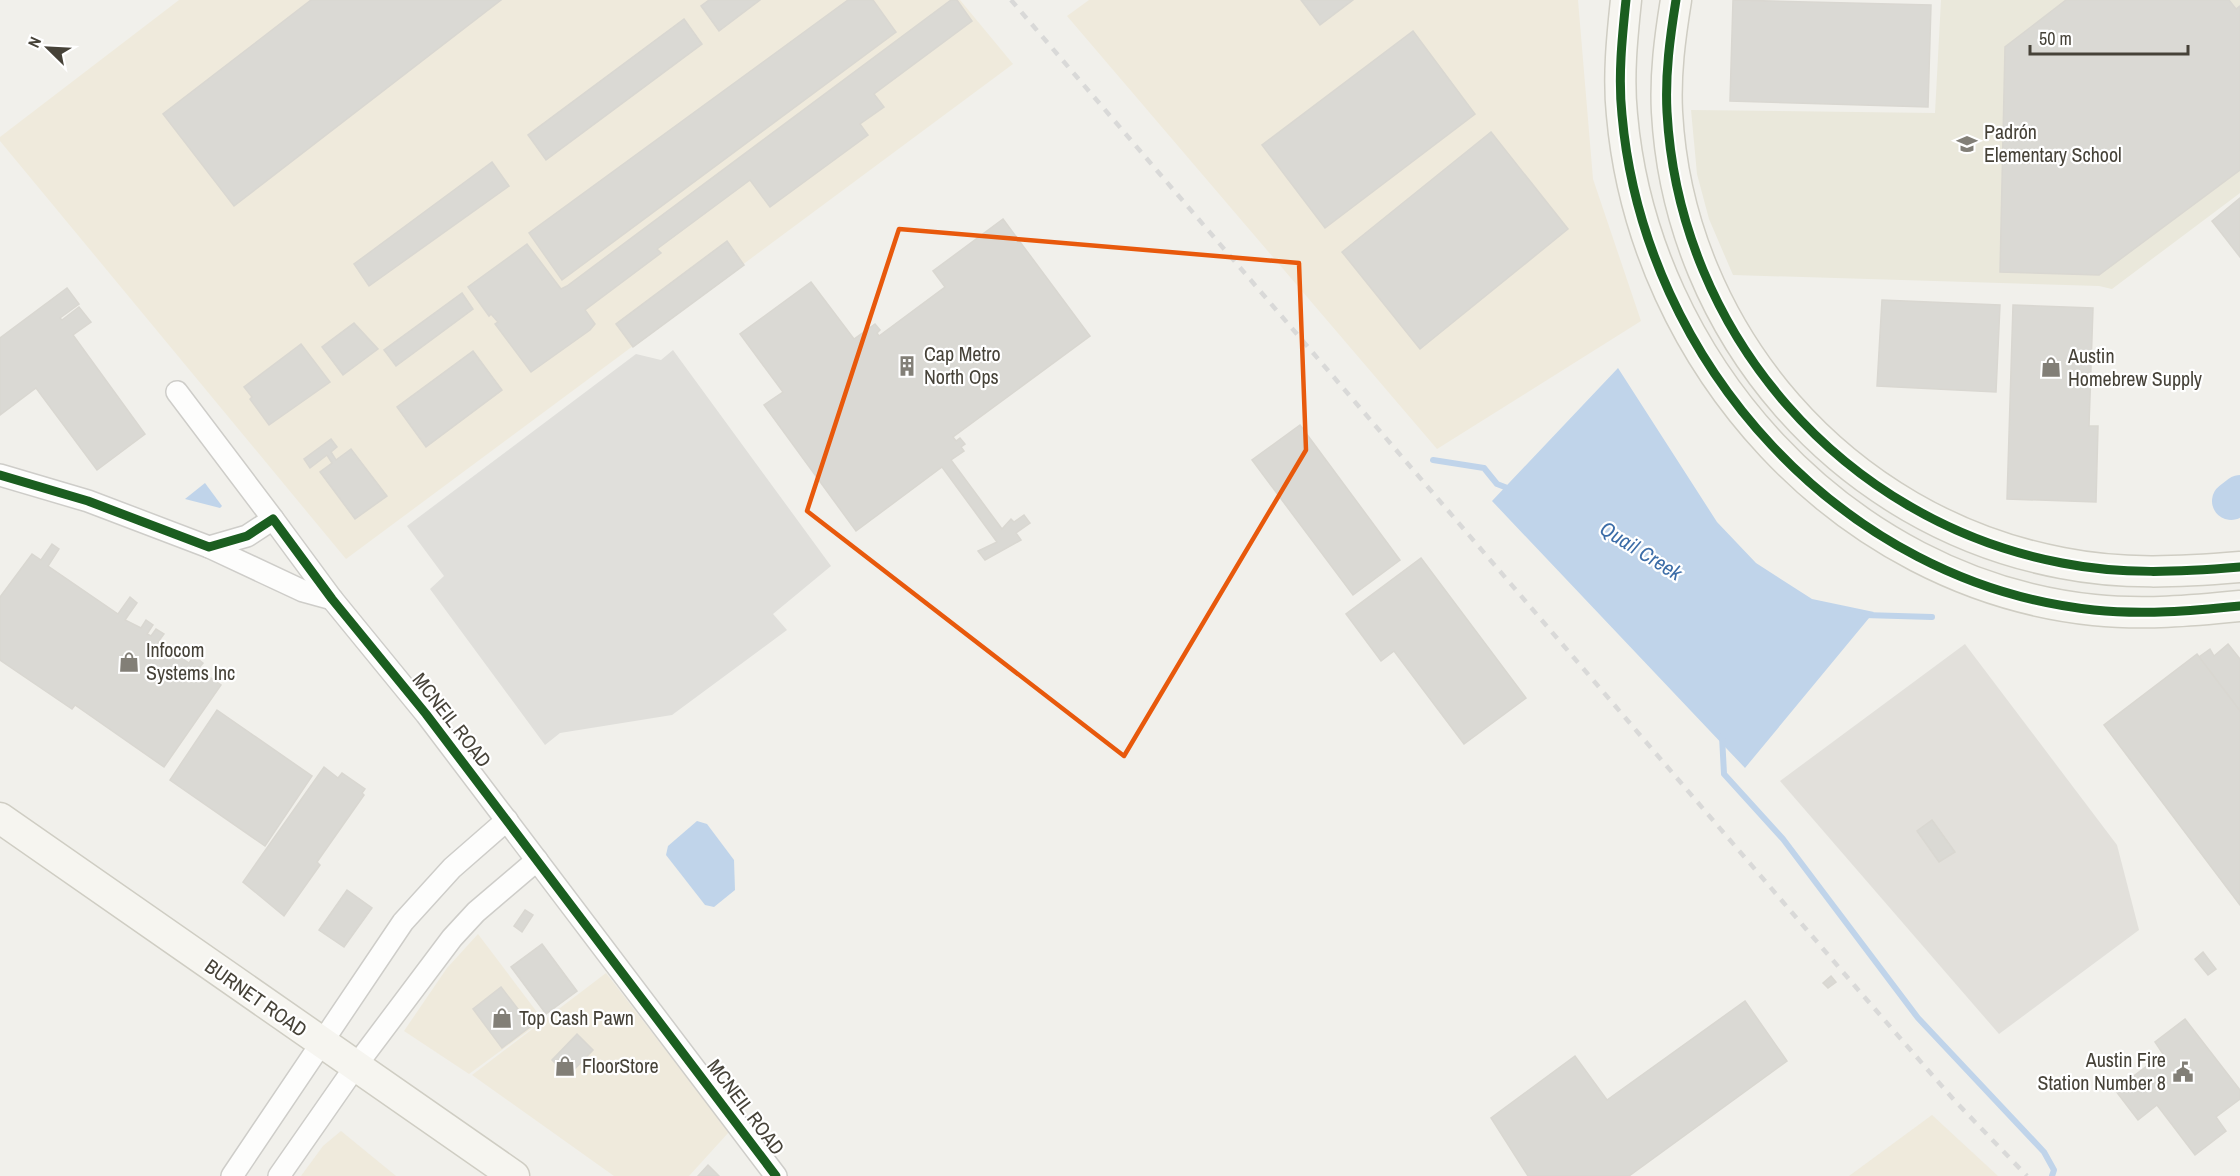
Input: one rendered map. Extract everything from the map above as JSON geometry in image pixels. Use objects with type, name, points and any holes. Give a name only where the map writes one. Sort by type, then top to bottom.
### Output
[{"type":"main road","points":[[1626,0],[1621,68],[1622,115],[1634,191],[1654,254],[1683,320],[1714,377],[1775,451],[1810,486],[1861,523],[1911,553],[1956,574],[2005,591],[2082,608],[2118,611],[2177,612],[2240,606]]},
{"type":"main road","points":[[1676,0],[1666,69],[1667,112],[1676,183],[1693,243],[1723,315],[1775,394],[1807,428],[1837,456],[1890,495],[1931,518],[1979,540],[2061,563],[2121,571],[2180,572],[2240,567]]},
{"type":"main road","points":[[1654,254],[1693,243]]},
{"type":"main road","points":[[2005,591],[2017,552]]},
{"type":"main road","points":[[2118,611],[2121,571]]},
{"type":"main road","name":"BURNET ROAD","points":[[0,818],[321,1044],[514,1176]]},
{"type":"street","name":"MCNEIL ROAD","points":[[177,392],[332,598],[426,714],[507,820],[776,1176]]},
{"type":"street","points":[[0,475],[88,501],[209,547],[303,591],[332,598]]},
{"type":"street","points":[[209,547],[247,536],[273,519]]},
{"type":"street","points":[[232,1176],[420,901],[452,868],[507,820]]},
{"type":"street","points":[[279,1176],[355,1067],[452,938],[476,912],[537,860]]},
{"type":"highlighted area","points":[[899,229],[1299,263],[1306,450],[1124,756],[807,511]]},
{"type":"shaded area","points":[[179,0],[960,0],[1013,64],[346,559],[0,141],[0,137]]},
{"type":"shaded area","points":[[1089,0],[1578,0],[1593,179],[1641,321],[1437,449],[1067,16]]},
{"type":"shaded area","name":"Padrón Elementary School","points":[[1941,0],[2240,0],[2240,193],[2112,289],[2099,286],[1733,275],[1709,219],[1697,174],[1691,110],[1935,113]]},
{"type":"shaded area","points":[[673,350],[831,566],[773,614],[787,630],[672,715],[560,733],[545,745],[430,589],[444,576],[407,526],[636,354],[661,360]]},
{"type":"shaded area","points":[[1965,644],[2117,845],[2139,930],[1999,1034],[1780,781]]},
{"type":"shaded area","points":[[478,934],[543,1020],[469,1074],[404,1031],[447,968]]},
{"type":"shaded area","points":[[606,973],[729,1132],[689,1176],[614,1176],[472,1075]]},
{"type":"shaded area","points":[[1932,1115],[1998,1176],[1849,1176]]},
{"type":"shaded area","points":[[341,1131],[396,1176],[301,1176],[323,1146]]},
{"type":"water","points":[[1618,368],[1717,522],[1756,563],[1812,599],[1874,612],[1745,768],[1492,501]]},
{"type":"water","points":[[205,483],[222,506],[220,508],[185,499]]},
{"type":"water","points":[[697,821],[707,824],[734,860],[735,890],[714,907],[705,905],[666,855],[668,846]]},
{"type":"building","points":[[311,0],[501,0],[234,206],[163,114]]},
{"type":"building","points":[[709,0],[760,0],[719,31],[701,6]]},
{"type":"building","points":[[848,0],[873,0],[896,32],[562,280],[529,233]]},
{"type":"building","points":[[951,0],[957,0],[972,21],[874,94],[884,107],[860,124],[868,135],[770,207],[750,180],[657,249],[661,253],[585,310],[595,324],[590,330],[531,372],[495,324],[498,322],[491,314],[489,316],[468,287],[527,244],[561,289],[567,286]]},
{"type":"building","points":[[1301,0],[1353,0],[1320,25]]},
{"type":"building","points":[[1733,0],[1931,5],[1928,107],[1730,101]]},
{"type":"building","points":[[2066,0],[2229,0],[2236,9],[2240,6],[2240,170],[2099,275],[2000,272],[2005,47]]},
{"type":"building","points":[[684,19],[702,44],[546,160],[528,135]]},
{"type":"building","points":[[1413,31],[1475,114],[1325,228],[1262,145]]},
{"type":"building","points":[[1491,132],[1568,229],[1420,349],[1342,252]]},
{"type":"building","points":[[492,162],[509,186],[369,286],[354,264]]},
{"type":"building","points":[[2240,198],[2240,257],[2212,221]]},
{"type":"building","name":"Cap Metro North Ops","points":[[1003,219],[1090,336],[953,437],[956,441],[960,438],[965,444],[961,447],[964,451],[951,460],[1002,529],[1011,519],[1014,522],[1024,515],[1030,523],[1016,533],[1021,540],[985,560],[978,551],[997,542],[942,467],[856,531],[764,405],[783,392],[740,334],[811,282],[854,339],[875,324],[880,330],[877,333],[879,336],[945,287],[933,271]]},
{"type":"building","points":[[727,241],[744,265],[633,347],[616,324]]},
{"type":"building","points":[[67,288],[79,304],[60,318],[62,320],[79,307],[91,322],[73,335],[145,434],[97,470],[36,388],[0,415],[0,338]]},
{"type":"building","points":[[462,293],[473,309],[396,366],[384,350]]},
{"type":"building","points":[[1882,300],[2000,305],[1996,392],[1877,386]]},
{"type":"building","name":"Austin Homebrew Supply","points":[[2013,305],[2093,308],[2089,426],[2098,426],[2096,502],[2007,499]]},
{"type":"building","points":[[354,323],[378,349],[343,375],[322,347]]},
{"type":"building","points":[[301,344],[330,382],[269,425],[244,387]]},
{"type":"building","points":[[473,351],[502,390],[426,447],[397,407]]},
{"type":"building","points":[[1300,425],[1400,560],[1353,595],[1252,460]]},
{"type":"building","points":[[331,439],[337,447],[331,452],[336,460],[351,449],[387,496],[355,519],[320,472],[332,463],[327,455],[310,468],[304,459]]},
{"type":"building","points":[[52,544],[59,549],[48,566],[118,614],[130,597],[137,603],[125,620],[141,628],[146,620],[153,625],[147,634],[151,636],[156,629],[164,634],[158,642],[189,663],[194,656],[203,663],[198,669],[221,685],[164,767],[75,705],[72,709],[0,660],[0,597],[32,554],[41,560]]},
{"type":"building","points":[[1421,558],[1526,698],[1464,744],[1394,651],[1381,661],[1346,614]]},
{"type":"building","points":[[2228,644],[2240,659],[2240,711],[2199,657],[2210,649],[2214,656]]},
{"type":"building","points":[[2197,654],[2240,711],[2240,905],[2104,725]]},
{"type":"building","points":[[217,710],[312,776],[265,846],[170,780]]},
{"type":"building","points":[[324,767],[338,778],[342,773],[365,789],[362,793],[364,795],[317,862],[320,865],[284,916],[243,882]]},
{"type":"building","points":[[1932,820],[1955,852],[1939,862],[1917,831]]},
{"type":"building","points":[[347,890],[372,908],[344,947],[319,930]]},
{"type":"building","points":[[525,910],[533,915],[522,932],[514,926]]},
{"type":"building","points":[[542,944],[577,991],[546,1014],[511,967]]},
{"type":"building","points":[[2203,952],[2216,969],[2208,975],[2195,959]]},
{"type":"building","points":[[1831,976],[1836,982],[1828,988],[1823,983]]},
{"type":"building","name":"Top Cash Pawn","points":[[501,987],[531,1026],[502,1048],[473,1009]]},
{"type":"building","points":[[1745,1001],[1787,1061],[1629,1176],[1528,1176],[1491,1118],[1575,1056],[1607,1100]]},
{"type":"building","name":"Austin Fire Station Number 8","points":[[2185,1019],[2240,1090],[2240,1099],[2216,1117],[2226,1131],[2195,1155],[2157,1105],[2138,1120],[2115,1090],[2163,1054],[2155,1042]]},
{"type":"building","points":[[577,1034],[593,1050],[568,1076],[552,1060]]},
{"type":"building","points":[[708,1165],[719,1176],[698,1176]]},
{"type":"waterway","name":"Quail Creek","points":[[1433,460],[1484,468],[1497,484],[1510,489]]},
{"type":"waterway","name":"Quail Creek","points":[[2231,501],[2240,494]]},
{"type":"waterway","name":"Quail Creek","points":[[1864,615],[1932,617]]},
{"type":"waterway","points":[[1722,736],[1724,774],[1783,839],[1918,1018],[2044,1152],[2054,1170],[2052,1176]]},
{"type":"railway","points":[[1011,0],[1854,985],[1954,1100],[2027,1176]]},
{"type":"cycle path","points":[[1626,0],[1620,86],[1622,115],[1638,206],[1670,293],[1715,374],[1772,446],[1840,507],[1917,557],[2003,591],[2094,610],[2167,612],[2240,606]]},
{"type":"cycle path","points":[[1676,0],[1668,56],[1667,112],[1678,193],[1703,270],[1740,341],[1787,405],[1844,461],[1910,506],[1983,541],[2084,567],[2129,571],[2240,567]]},
{"type":"cycle path","points":[[0,475],[88,501],[209,547],[247,536],[273,519],[332,599],[426,714],[776,1176]]},
{"type":"place","name":"Padrón Elementary School","points":[[1967,144]]},
{"type":"place","name":"Cap Metro North Ops","points":[[907,366]]},
{"type":"place","name":"Austin Homebrew Supply","points":[[2051,367]]},
{"type":"place","name":"Infocom Systems Inc","points":[[129,662]]},
{"type":"place","name":"Top Cash Pawn","points":[[502,1018]]},
{"type":"place","name":"FloorStore","points":[[565,1066]]},
{"type":"place","name":"Austin Fire Station Number 8","points":[[2183,1072]]}]
